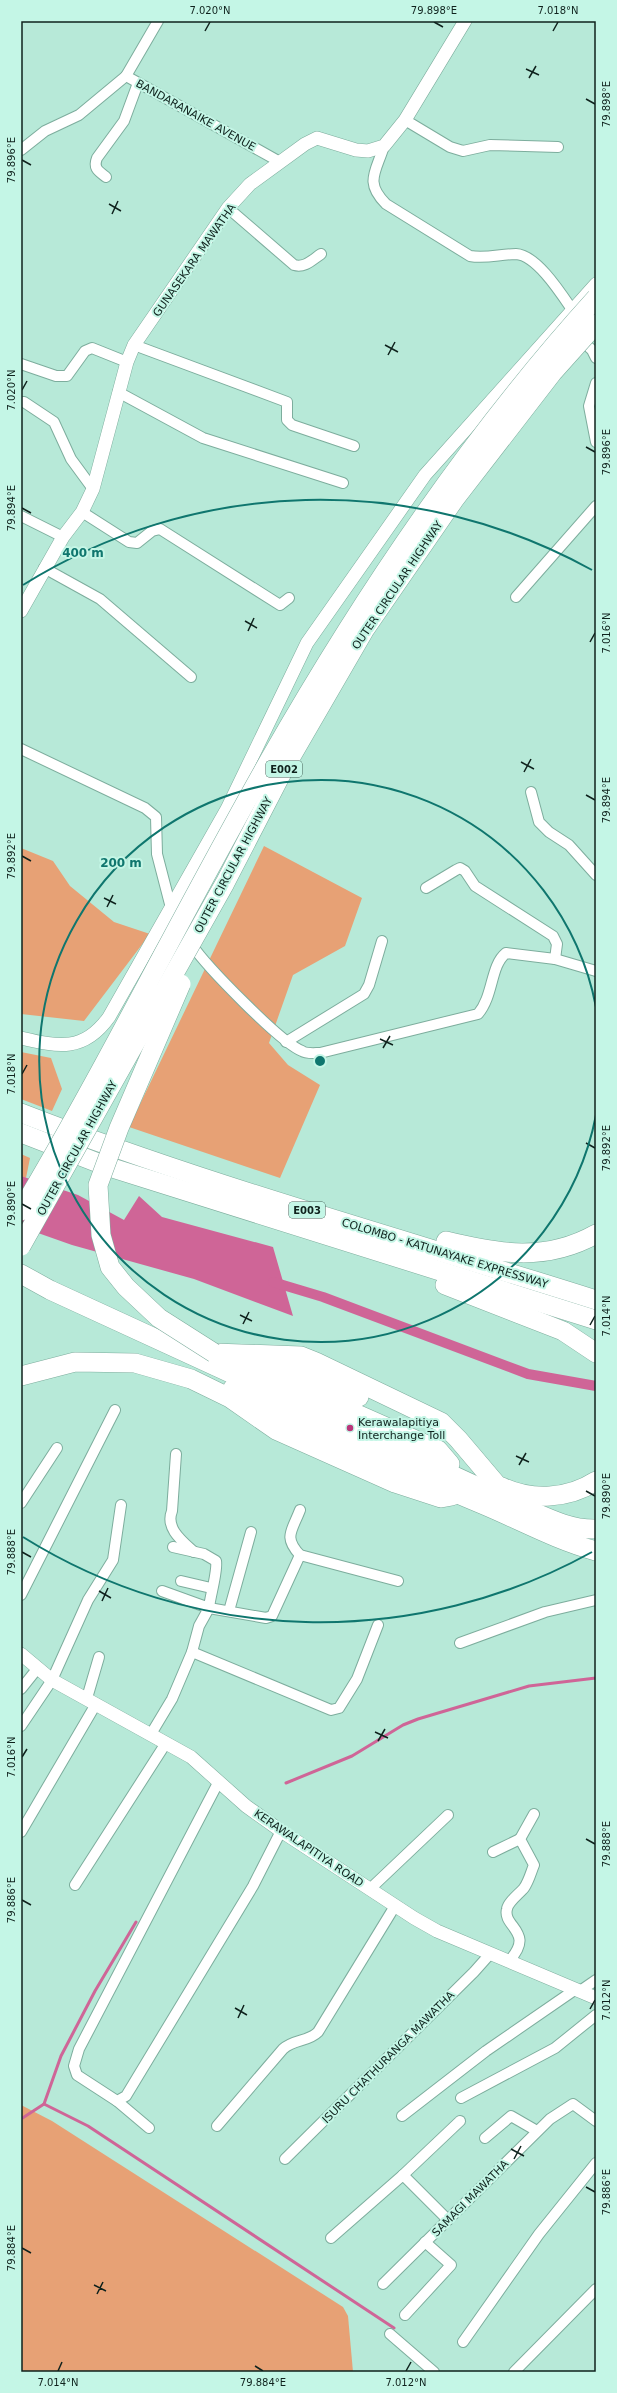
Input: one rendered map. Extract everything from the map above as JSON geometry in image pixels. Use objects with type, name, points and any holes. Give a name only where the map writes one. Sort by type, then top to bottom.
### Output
[{"type":"highway","name":"OUTER CIRCULAR HIGHWAY","points":[[22,1209],[270,759],[349,626],[426,512],[496,418],[596,298]]},
{"type":"highway","name":"OUTER CIRCULAR HIGHWAY","points":[[21,1246],[225,884],[285,767],[365,629],[454,500],[553,372],[596,324]]},
{"type":"highway","points":[[225,884],[119,1128],[98,1185],[101,1235],[110,1267],[126,1287],[159,1318],[214,1353],[235,1364],[282,1381],[438,1450]]},
{"type":"highway","name":"COLOMBO - KATUNAYAKE EXPRESSWAY","points":[[21,1113],[84,1138],[260,1195],[596,1300]]},
{"type":"highway","name":"COLOMBO - KATUNAYAKE EXPRESSWAY","points":[[21,1133],[106,1166],[596,1320]]},
{"type":"highway","points":[[260,1195],[503,1253],[536,1254],[561,1249],[596,1234]]},
{"type":"highway","points":[[298,1227],[563,1331],[596,1353]]},
{"type":"highway","points":[[21,1274],[273,1411],[398,1469],[499,1511],[543,1534],[596,1551]]},
{"type":"highway","points":[[21,1286],[223,1383],[432,1477],[558,1531],[596,1536]]},
{"type":"highway","points":[[214,1353],[261,1368],[293,1376],[426,1438],[464,1471]]},
{"type":"highway","points":[[214,1353],[300,1363],[421,1418],[449,1438],[464,1471]]},
{"type":"highway","points":[[214,1353],[300,1356],[316,1362],[441,1422],[458,1439],[496,1485]]},
{"type":"highway","points":[[21,1376],[75,1362],[135,1363],[191,1379],[290,1394],[515,1493],[545,1496],[565,1495],[583,1489],[596,1481]]},
{"type":"highway","points":[[261,1368],[296,1369],[412,1420],[429,1430],[444,1443],[464,1471]]},
{"type":"highway","points":[[223,1383],[254,1406],[286,1425],[401,1478],[452,1496],[476,1502]]},
{"type":"highway","points":[[223,1383],[273,1436],[395,1492],[420,1499],[499,1511]]},
{"type":"highway","points":[[223,1383],[565,1525],[585,1529],[596,1529]]},
{"type":"street","name":"BANDARANAIKE AVENUE","points":[[158,21],[126,76],[280,162]]},
{"type":"street","points":[[465,21],[405,120],[384,146],[372,183],[376,194],[386,204],[470,256],[482,259],[519,254],[532,261],[555,284],[573,311]]},
{"type":"street","points":[[21,150],[45,131],[79,115],[126,76]]},
{"type":"street","points":[[106,177],[97,170],[95,164],[97,158],[124,121],[138,83]]},
{"type":"street","points":[[405,120],[450,147],[463,152],[490,145],[558,147]]},
{"type":"street","name":"GUNASEKARA MAWATHA","points":[[21,611],[44,568],[63,537],[82,512],[93,489],[126,362],[134,345],[228,208],[250,184],[317,138],[329,140],[356,150],[368,151],[384,146]]},
{"type":"street","points":[[228,208],[294,264],[300,266],[306,265],[321,254]]},
{"type":"street","points":[[21,1038],[56,1046],[83,1042],[100,1030],[172,908],[227,809],[307,643],[425,475],[596,284]]},
{"type":"street","points":[[562,322],[592,350],[596,358]]},
{"type":"street","points":[[134,345],[287,402],[287,420],[292,425],[354,446]]},
{"type":"street","points":[[21,364],[56,376],[67,376],[85,351],[92,348],[126,362]]},
{"type":"street","points":[[596,382],[589,406],[596,442]]},
{"type":"street","points":[[118,392],[203,438],[343,483]]},
{"type":"street","points":[[24,402],[54,422],[70,459],[93,489]]},
{"type":"street","points":[[516,597],[596,506]]},
{"type":"street","points":[[82,512],[129,542],[138,543],[152,531],[160,529],[280,605],[289,598]]},
{"type":"street","points":[[21,516],[63,537]]},
{"type":"street","points":[[44,568],[100,599],[191,677]]},
{"type":"street","points":[[21,749],[144,808],[156,817],[157,854],[172,908],[192,945],[207,964],[286,1042],[302,1052],[320,1053],[478,1014],[486,1004],[499,959],[506,953],[555,959],[596,971]]},
{"type":"street","points":[[531,792],[539,822],[549,832],[569,844],[596,875]]},
{"type":"street","points":[[426,888],[460,868],[465,871],[475,886],[552,936],[557,944],[555,959]]},
{"type":"street","points":[[286,1042],[367,991],[382,941]]},
{"type":"street","points":[[21,1595],[115,1410]]},
{"type":"street","points":[[21,1503],[57,1448]]},
{"type":"street","points":[[176,1454],[172,1511],[169,1517],[174,1533],[194,1552]]},
{"type":"street","points":[[21,1726],[52,1680],[88,1600],[113,1560],[121,1504]]},
{"type":"street","points":[[300,1510],[289,1539],[290,1545],[300,1555],[398,1581]]},
{"type":"street","points":[[229,1611],[251,1532]]},
{"type":"street","points":[[151,1734],[172,1699],[192,1652],[199,1626],[209,1608],[211,1588],[217,1567],[216,1561],[204,1554],[173,1547]]},
{"type":"street","points":[[162,1592],[209,1608],[266,1618],[272,1616],[300,1555]]},
{"type":"street","points":[[182,1580],[211,1588]]},
{"type":"street","points":[[460,1644],[545,1612],[596,1600]]},
{"type":"street","points":[[192,1652],[331,1710],[339,1708],[357,1679],[378,1625]]},
{"type":"street","name":"KERAWALAPITIYA ROAD","points":[[21,1654],[37,1669],[52,1680],[166,1742],[202,1765],[246,1806],[281,1831],[395,1906],[437,1931],[596,1998]]},
{"type":"street","points":[[21,1832],[91,1701],[99,1657]]},
{"type":"street","points":[[21,1689],[37,1669]]},
{"type":"street","points":[[75,1885],[166,1742]]},
{"type":"street","points":[[149,2128],[117,2101],[77,2075],[74,2066],[80,2049],[219,1781]]},
{"type":"street","points":[[493,1852],[520,1839],[534,1814]]},
{"type":"street","points":[[370,1889],[448,1815]]},
{"type":"street","points":[[117,2101],[126,2096],[253,1886],[281,1831]]},
{"type":"street","points":[[509,1961],[518,1951],[520,1939],[506,1913],[507,1908],[525,1886],[534,1865],[520,1839]]},
{"type":"street","points":[[217,2126],[290,2043],[312,2038],[318,2032],[395,1906]]},
{"type":"street","name":"ISURU CHATHURANGA MAWATHA","points":[[285,2159],[474,1972],[490,1954]]},
{"type":"street","points":[[402,2116],[486,2051],[578,1990],[596,1980]]},
{"type":"street","points":[[461,2098],[555,2048],[596,2015]]},
{"type":"street","name":"SAMAGI MAWATHA","points":[[384,2284],[550,2119],[573,2104],[596,2121]]},
{"type":"street","points":[[485,2138],[511,2116],[537,2131]]},
{"type":"street","points":[[331,2238],[460,2121]]},
{"type":"street","points":[[463,2342],[539,2234],[596,2163]]},
{"type":"street","points":[[402,2175],[448,2220]]},
{"type":"street","points":[[405,2315],[452,2265],[425,2242]]},
{"type":"street","points":[[514,2372],[596,2289]]},
{"type":"street","points":[[390,2334],[434,2372]]},
{"type":"shaded area","points":[[264,846],[362,898],[345,946],[293,975],[269,1043],[288,1065],[320,1085],[280,1178],[129,1127]]},
{"type":"shaded area","points":[[21,848],[53,861],[70,886],[114,922],[150,934],[84,1021],[21,1014]]},
{"type":"shaded area","points":[[21,1052],[51,1058],[62,1089],[52,1111],[21,1099]]},
{"type":"shaded area","points":[[21,1154],[30,1158],[26,1178],[21,1176]]},
{"type":"shaded area","points":[[21,1176],[78,1195],[124,1220],[139,1196],[162,1217],[273,1247],[293,1316],[194,1279],[72,1245],[21,1227]]},
{"type":"shaded area","points":[[21,2105],[52,2121],[343,2307],[348,2316],[353,2372],[21,2372]]},
{"type":"waterway","points":[[273,1282],[323,1297],[528,1374],[596,1386]]},
{"type":"waterway","points":[[286,1783],[352,1756],[403,1725],[418,1719],[529,1686],[596,1678]]},
{"type":"waterway","points":[[44,2104],[61,2056],[95,1991],[136,1922]]},
{"type":"waterway","points":[[21,2119],[44,2104],[88,2126],[394,2328]]},
{"type":"place","name":"Kerawalapitiya Interchange Toll","points":[[350,1428]]}]
